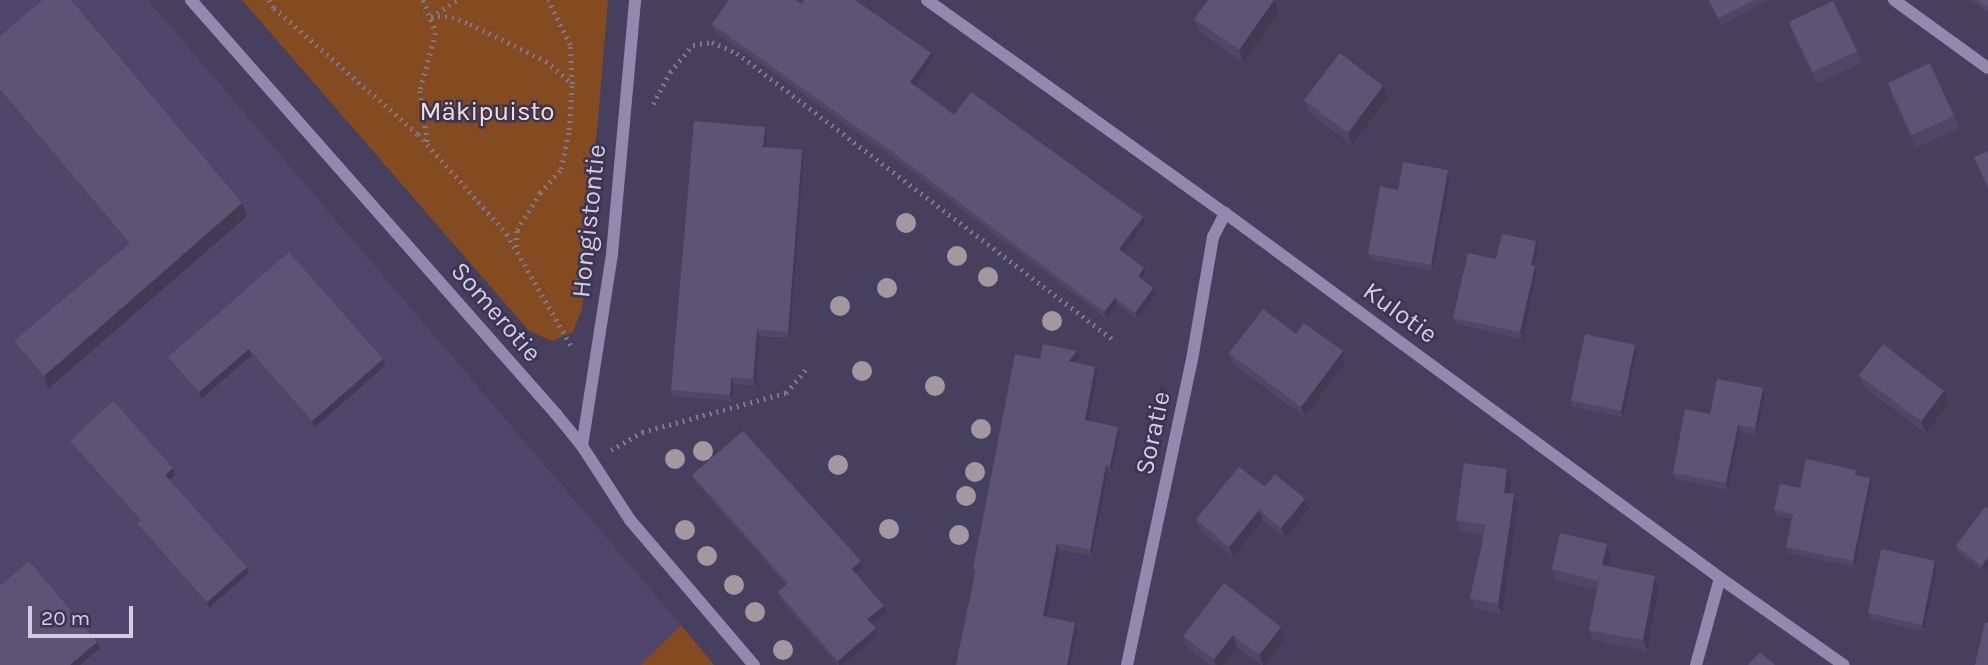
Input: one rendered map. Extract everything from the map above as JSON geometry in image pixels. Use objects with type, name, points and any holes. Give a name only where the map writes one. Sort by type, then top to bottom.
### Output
[{"type":"street","name":"Somerotie","points":[[191,0],[582,446],[630,520],[754,665]]},
{"type":"street","name":"Hongistontie","points":[[582,446],[611,254],[635,0]]},
{"type":"street","name":"Kulotie","points":[[927,0],[1225,213],[1720,578],[1844,665]]},
{"type":"street","points":[[1894,0],[1988,68]]},
{"type":"street","name":"Soratie","points":[[1127,665],[1193,354],[1213,237],[1225,213]]},
{"type":"street","points":[[1696,665],[1720,578]]},
{"type":"path","points":[[269,0],[428,145],[507,234],[592,384]]},
{"type":"path","points":[[423,0],[436,33],[420,90],[428,145]]},
{"type":"path","points":[[431,17],[457,0]]},
{"type":"path","points":[[515,248],[517,230],[540,193],[561,169],[569,130],[572,84],[570,45],[548,0]]},
{"type":"path","points":[[431,17],[452,17],[470,24],[546,61],[572,84]]},
{"type":"path","points":[[653,104],[670,72],[693,45],[712,42],[737,53],[1114,340]]},
{"type":"path","points":[[592,461],[642,432],[786,393],[808,367]]},
{"type":"shaded area","points":[[0,0],[148,0],[681,625],[640,665],[0,665]]},
{"type":"green space","name":"Mäkipuisto","points":[[242,0],[608,0],[582,309],[573,332],[552,341],[529,331]]},
{"type":"green space","points":[[681,625],[714,665],[640,665]]},
{"type":"building","points":[[43,0],[71,0],[242,203],[44,376],[14,341],[130,243],[0,89],[0,36]]},
{"type":"building","points":[[729,0],[796,0],[801,4],[804,0],[855,0],[931,53],[910,82],[954,115],[971,92],[1143,217],[1119,249],[1144,268],[1138,276],[1153,288],[1135,313],[1115,298],[1104,312],[898,156],[712,24]]},
{"type":"building","points":[[1208,0],[1274,0],[1239,50],[1194,19]]},
{"type":"building","points":[[1709,0],[1754,0],[1718,18]]},
{"type":"building","points":[[1977,0],[1988,0],[1988,8]]},
{"type":"building","points":[[1833,1],[1857,51],[1813,72],[1789,22]]},
{"type":"building","points":[[1340,53],[1383,86],[1348,133],[1304,100]]},
{"type":"building","points":[[1930,63],[1954,116],[1912,135],[1888,83]]},
{"type":"building","points":[[694,121],[765,127],[763,147],[802,150],[788,332],[757,329],[753,379],[731,377],[730,395],[671,390]]},
{"type":"building","points":[[1988,151],[1988,187],[1974,157]]},
{"type":"building","points":[[1403,162],[1448,170],[1431,265],[1368,254],[1380,186],[1398,190]]},
{"type":"building","points":[[1502,234],[1536,241],[1531,265],[1535,266],[1520,332],[1453,318],[1468,253],[1496,259]]},
{"type":"building","points":[[289,252],[383,359],[312,421],[249,349],[199,392],[168,357]]},
{"type":"building","points":[[1263,309],[1296,334],[1304,323],[1343,351],[1301,407],[1229,353]]},
{"type":"building","points":[[1585,334],[1635,345],[1621,411],[1571,400]]},
{"type":"building","points":[[1043,344],[1077,351],[1069,361],[1095,367],[1085,420],[1118,427],[1110,466],[1106,465],[1090,550],[1057,543],[1043,616],[1075,623],[1067,665],[956,665],[1015,354],[1040,359]]},
{"type":"building","points":[[1883,344],[1944,391],[1921,421],[1859,375]]},
{"type":"building","points":[[1717,379],[1763,388],[1755,428],[1738,425],[1726,483],[1673,473],[1685,409],[1710,414]]},
{"type":"building","points":[[113,401],[173,468],[165,475],[247,567],[207,602],[137,523],[141,520],[70,441]]},
{"type":"building","points":[[743,431],[861,561],[852,569],[884,606],[867,619],[876,628],[838,661],[778,592],[788,583],[692,475]]},
{"type":"building","points":[[1806,459],[1856,470],[1855,475],[1870,478],[1853,561],[1786,547],[1793,514],[1774,510],[1780,484],[1800,488]]},
{"type":"building","points":[[1464,463],[1507,469],[1504,493],[1514,494],[1498,604],[1470,598],[1486,525],[1456,520]]},
{"type":"building","points":[[1239,467],[1265,487],[1275,474],[1305,499],[1281,528],[1259,510],[1229,547],[1196,519]]},
{"type":"building","points":[[1985,507],[1988,509],[1988,557],[1982,566],[1956,546]]},
{"type":"building","points":[[1560,533],[1607,544],[1602,565],[1655,576],[1643,640],[1589,630],[1601,569],[1598,581],[1552,569]]},
{"type":"building","points":[[1881,549],[1935,561],[1922,625],[1868,613]]},
{"type":"building","points":[[29,561],[97,642],[70,665],[0,665],[0,586]]},
{"type":"building","points":[[1224,583],[1281,627],[1259,655],[1233,635],[1214,659],[1183,636]]},
{"type":"building","points":[[1985,622],[1988,623],[1988,665],[1975,665]]},
{"type":"building","points":[[1760,652],[1775,665],[1748,665]]}]
